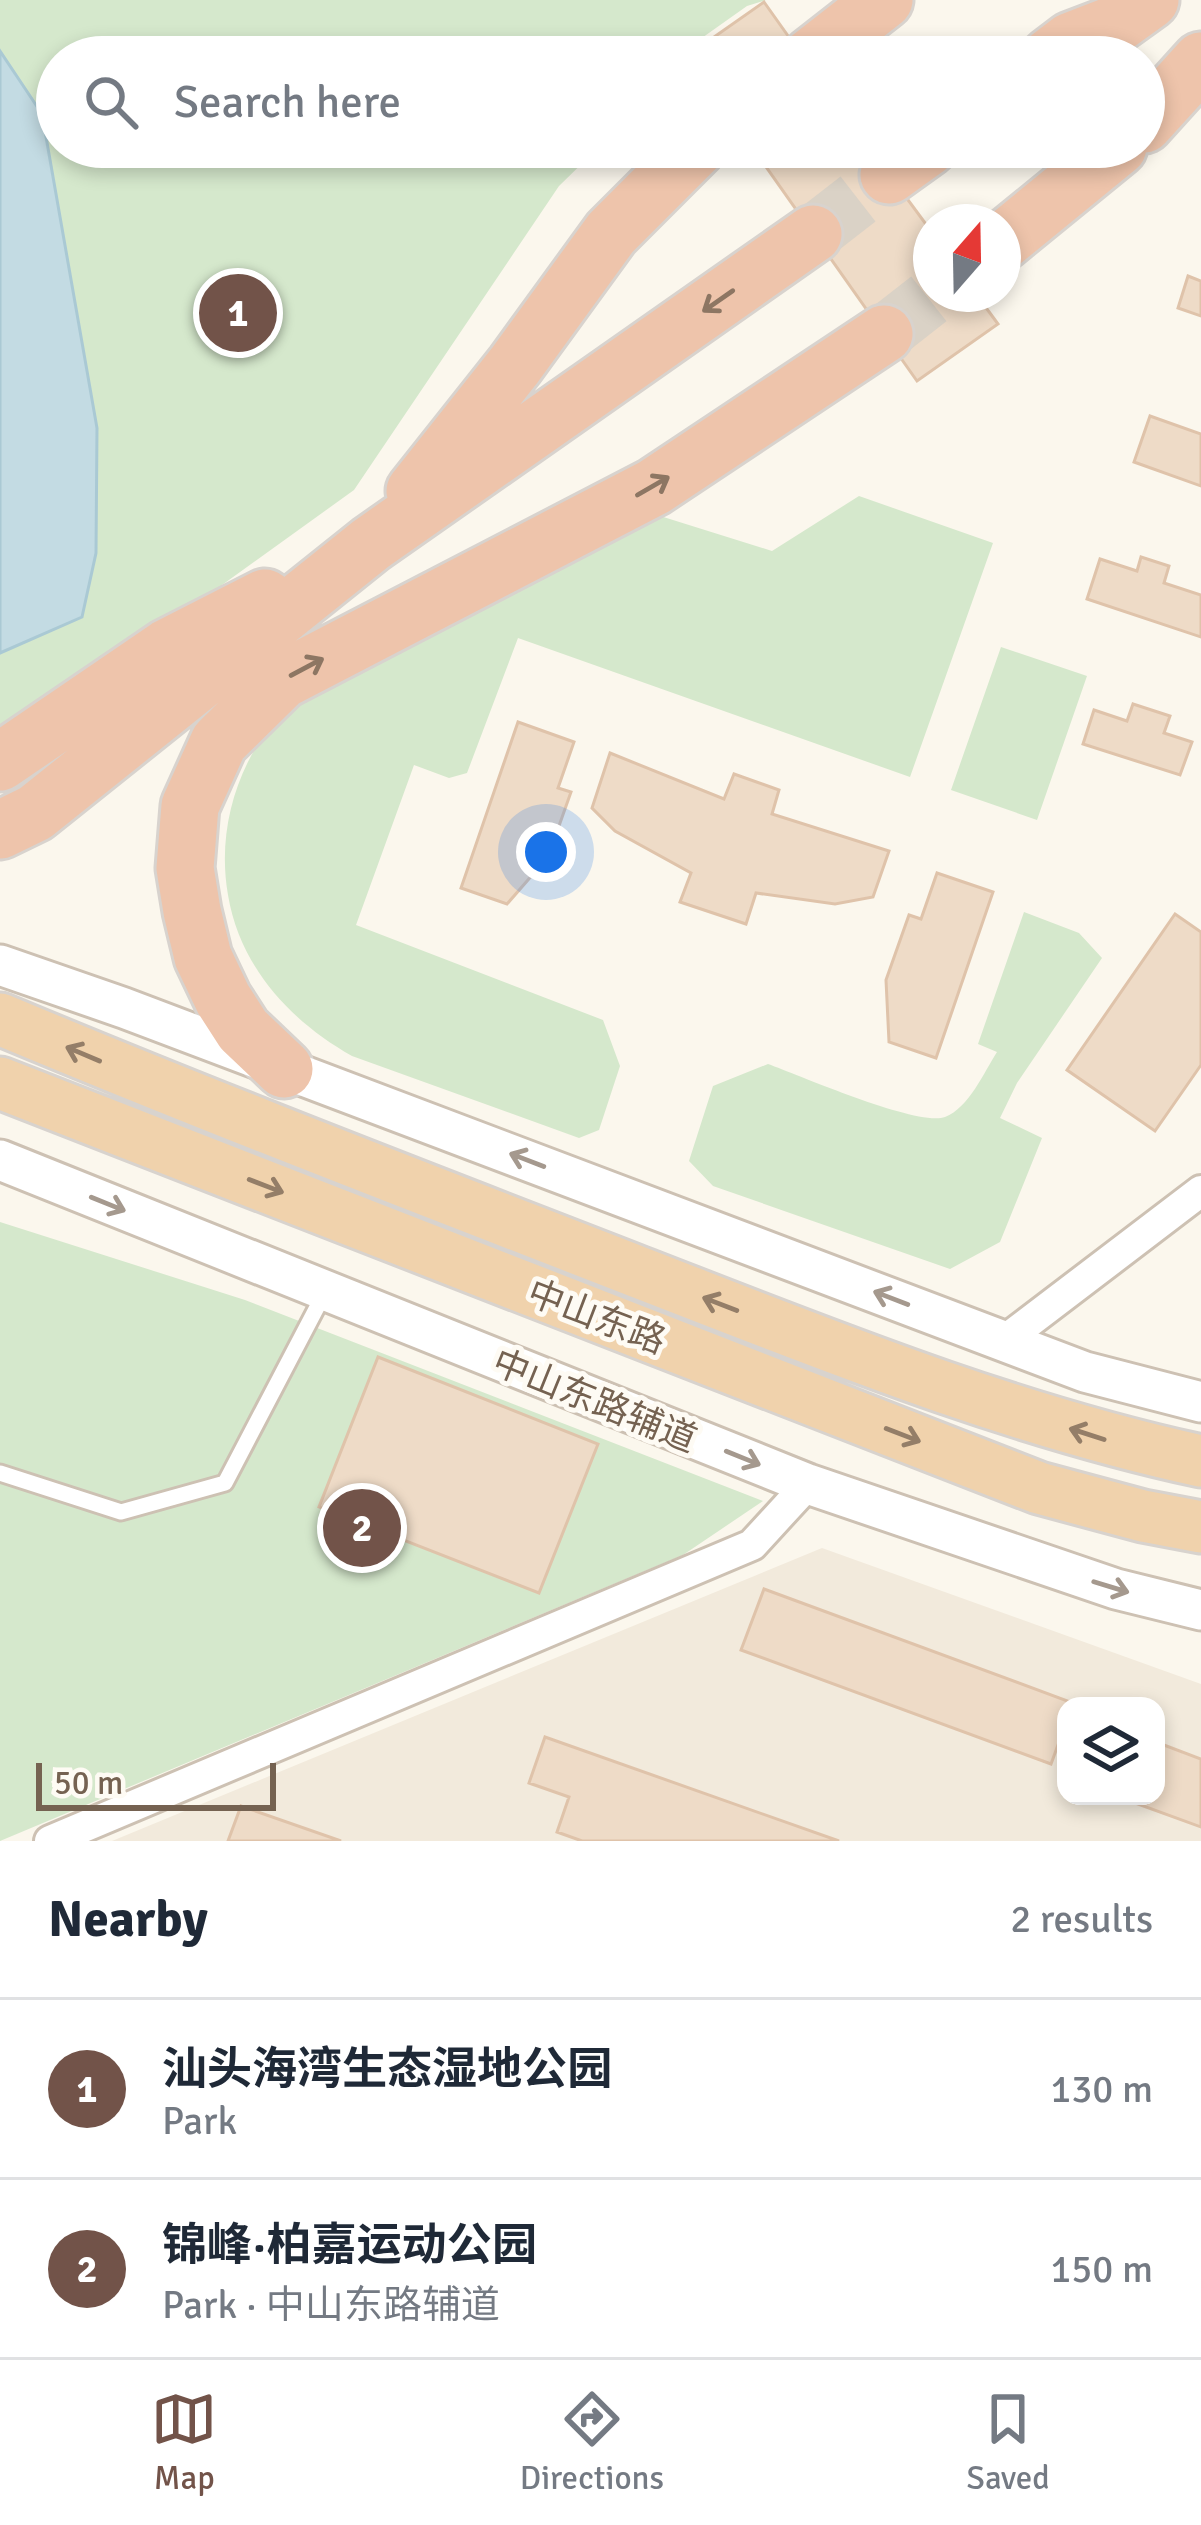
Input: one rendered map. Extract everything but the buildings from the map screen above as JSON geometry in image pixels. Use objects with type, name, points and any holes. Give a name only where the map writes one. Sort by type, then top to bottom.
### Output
[{"type":"highway","points":[[838,36],[884,0]]},
{"type":"highway","points":[[1084,36],[1118,23],[1150,0]]},
{"type":"highway","points":[[1165,101],[1201,61]]},
{"type":"highway","points":[[0,762],[167,648],[371,544],[515,365],[611,233],[676,168]]},
{"type":"highway","points":[[1021,227],[1093,168]]},
{"type":"highway","points":[[0,830],[35,813],[371,544],[814,234]]},
{"type":"highway","points":[[284,1069],[243,1030],[223,999],[203,957],[192,911],[184,868],[190,806],[219,742],[282,680],[654,487],[884,334]]},
{"type":"highway","name":"中山东路","points":[[0,1019],[192,1100],[782,1328],[1099,1439],[1201,1461]]},
{"type":"highway","name":"中山东路","points":[[0,1083],[1039,1487],[1201,1527]]},
{"type":"street","points":[[0,965],[1085,1372],[1201,1402]]},
{"type":"street","name":"中山东路辅道","points":[[0,1160],[808,1484],[1116,1589],[1201,1610]]},
{"type":"street","points":[[1004,1341],[1201,1191]]},
{"type":"street","points":[[50,1841],[752,1545],[808,1484]]},
{"type":"lane","points":[[0,1473],[122,1511],[225,1483],[325,1292]]},
{"type":"shaded area","points":[[822,1548],[1201,1684],[1201,1841],[112,1841]]},
{"type":"green space","points":[[0,0],[766,0],[747,6],[705,36],[36,36],[36,168],[577,168],[559,186],[354,490],[0,745]]},
{"type":"green space","points":[[859,496],[993,543],[910,777],[518,638],[467,773],[449,778],[414,765],[356,925],[603,1020],[620,1066],[599,1130],[579,1138],[352,1056],[308,1026],[271,989],[234,921],[225,863],[227,831],[244,770],[278,716],[300,694],[357,656],[657,515],[772,551]]},
{"type":"green space","points":[[1001,647],[1087,676],[1037,820],[951,790]]},
{"type":"green space","points":[[1024,912],[1079,933],[1102,958],[1017,1083],[1000,1118],[1042,1138],[1000,1242],[950,1269],[713,1186],[689,1161],[713,1086],[768,1064],[911,1115],[931,1118],[954,1112],[969,1098],[997,1052],[978,1044]]},
{"type":"green space","points":[[0,1222],[245,1300],[763,1501],[683,1555],[0,1841]]},
{"type":"water","points":[[0,51],[36,105],[36,168],[51,168],[97,428],[96,553],[82,617],[0,653]]},
{"type":"tunnel","points":[[813,234],[889,175]]},
{"type":"tunnel","points":[[884,334],[913,311]]},
{"type":"place","name":"汕头海湾生态湿地公园","points":[[238,313]]},
{"type":"place","name":"锦峰·柏嘉运动公园","points":[[362,1528]]}]
